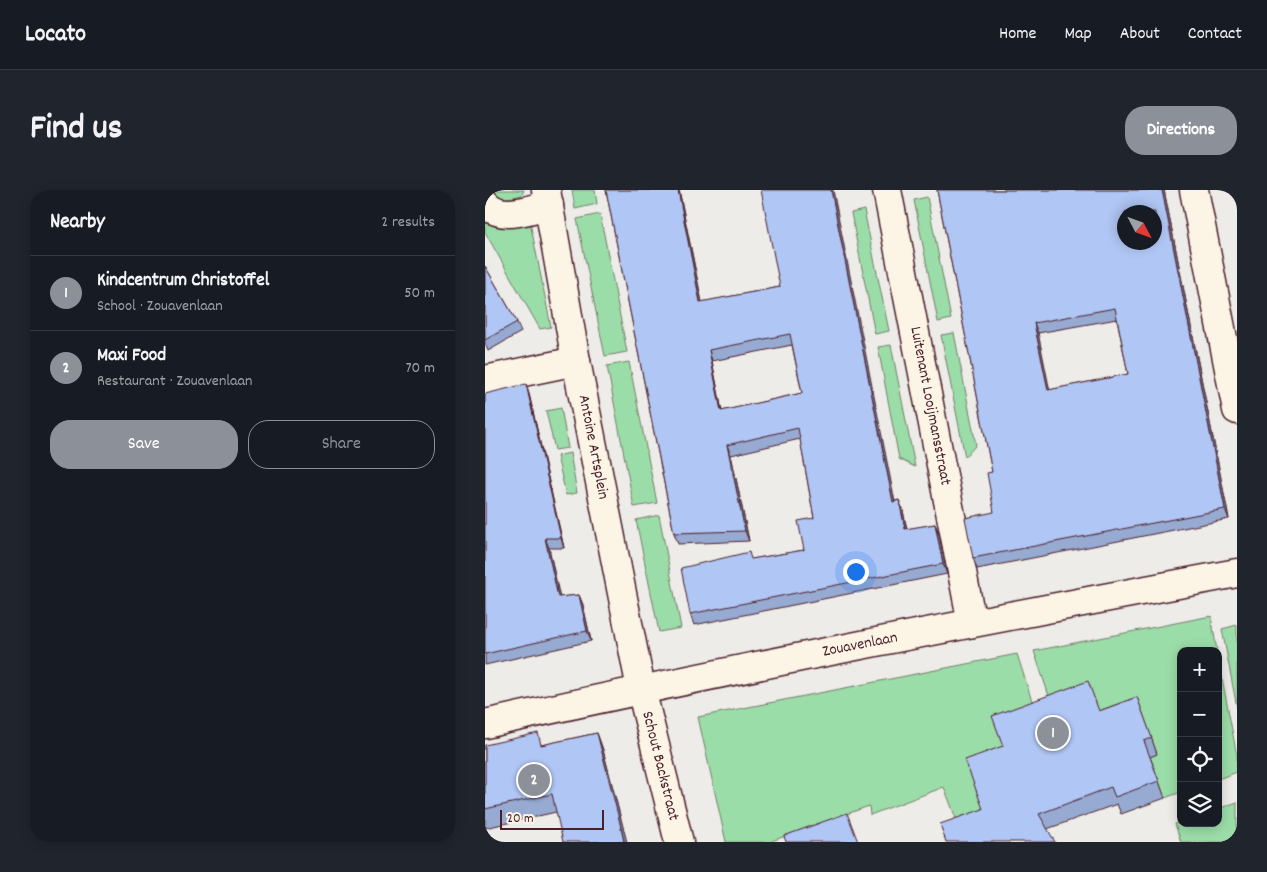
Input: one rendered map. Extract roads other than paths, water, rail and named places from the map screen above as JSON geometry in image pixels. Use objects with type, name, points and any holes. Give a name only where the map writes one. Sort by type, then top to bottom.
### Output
[{"type":"street","name":"Luitenant Looijmansstraat","points":[[887,190],[972,623]]},
{"type":"street","points":[[1194,190],[1237,410]]},
{"type":"street","name":"Antoine Artsplein","points":[[485,203],[495,212],[503,214],[547,197],[576,361],[641,689]]},
{"type":"street","points":[[485,380],[576,361]]},
{"type":"street","name":"Zouavenlaan","points":[[485,724],[641,689],[972,623],[1237,573]]},
{"type":"street","name":"Schout Backstraat","points":[[641,689],[679,842]]},
{"type":"place","name":"Kindcentrum Christoffel","points":[[1053,733]]},
{"type":"place","name":"Maxi Food","points":[[534,780]]}]
